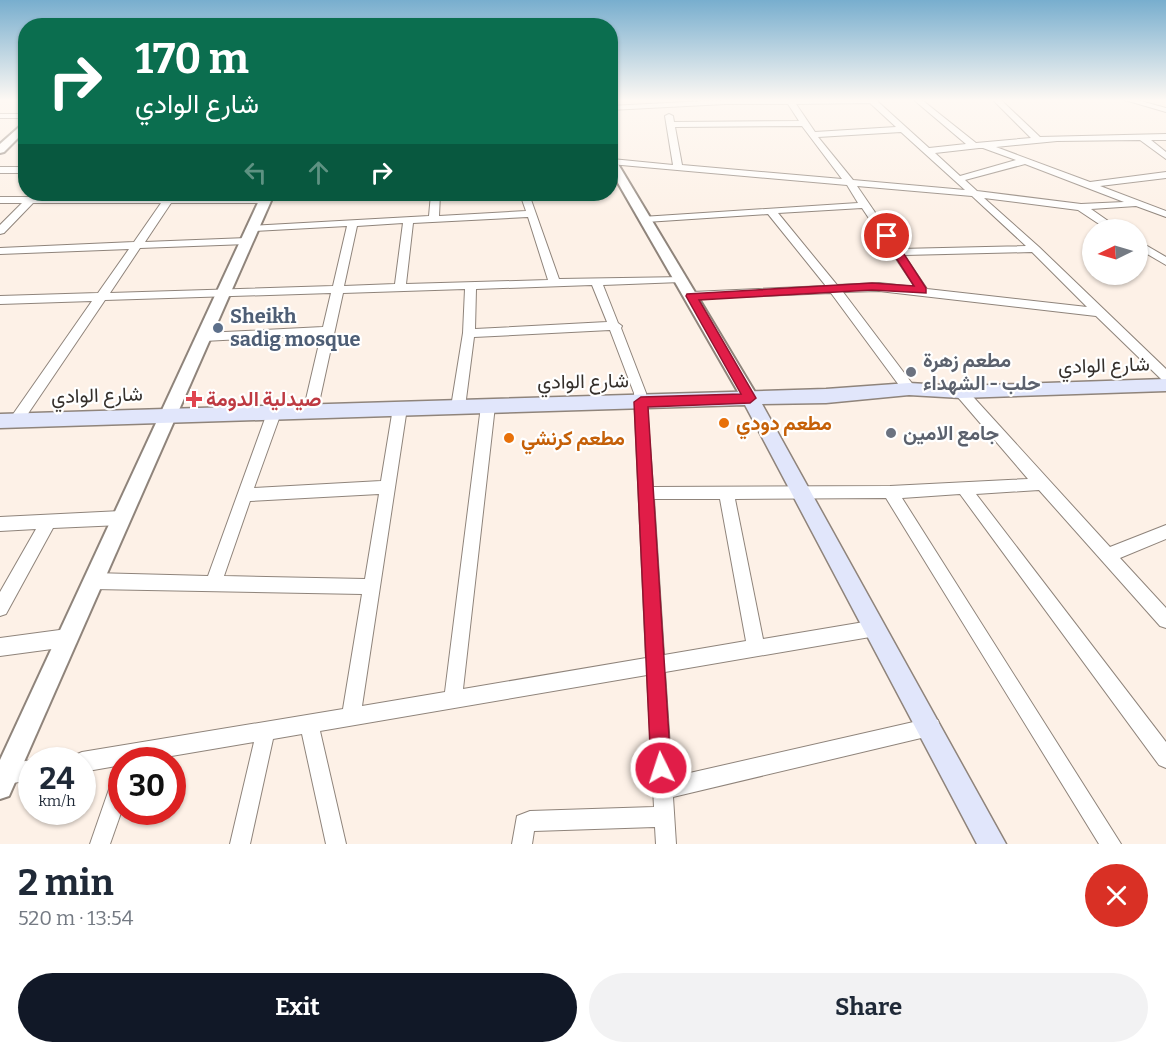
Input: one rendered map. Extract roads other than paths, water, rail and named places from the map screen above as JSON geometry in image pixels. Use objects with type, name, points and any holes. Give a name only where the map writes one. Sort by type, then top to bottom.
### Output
[{"type":"main road","name":"شارع الوادي","points":[[8,420],[826,396],[909,389],[961,392],[1166,385]]},
{"type":"main road","points":[[750,398],[992,844]]},
{"type":"street","points":[[0,150],[11,139]]},
{"type":"street","points":[[673,139],[678,167]]},
{"type":"street","points":[[815,139],[865,204],[922,290]]},
{"type":"street","points":[[916,139],[1035,249],[1166,377]]},
{"type":"street","points":[[970,139],[979,146],[1024,160],[1166,214]]},
{"type":"street","points":[[929,151],[1034,139]]},
{"type":"street","points":[[1145,139],[1166,156]]},
{"type":"street","points":[[960,179],[1024,160]]},
{"type":"street","points":[[618,162],[976,194],[1081,207],[1138,204]]},
{"type":"street","points":[[0,170],[18,170]]},
{"type":"street","points":[[618,173],[750,398]]},
{"type":"street","points":[[1089,184],[1166,175]]},
{"type":"street","points":[[0,200],[18,200]]},
{"type":"street","points":[[0,231],[29,201]]},
{"type":"street","points":[[8,420],[102,297],[168,201]]},
{"type":"street","points":[[2,779],[264,201]]},
{"type":"street","points":[[434,219],[435,201]]},
{"type":"street","points":[[527,201],[555,284]]},
{"type":"street","points":[[646,219],[865,204]]},
{"type":"street","points":[[1081,207],[1099,219]]},
{"type":"street","points":[[771,211],[835,290],[909,389]]},
{"type":"street","points":[[252,228],[531,214]]},
{"type":"street","points":[[400,287],[408,220]]},
{"type":"street","points":[[310,412],[353,222]]},
{"type":"street","points":[[0,251],[247,241]]},
{"type":"street","points":[[898,252],[1035,249]]},
{"type":"street","points":[[1148,250],[1166,262]]},
{"type":"street","points":[[0,300],[225,291],[681,279]]},
{"type":"street","points":[[597,283],[636,379],[641,402],[654,667],[666,844]]},
{"type":"street","points":[[458,406],[468,333],[471,286]]},
{"type":"street","points":[[692,296],[879,287],[922,290],[1099,312]]},
{"type":"street","points":[[468,333],[616,326]]},
{"type":"street","points":[[204,337],[329,332]]},
{"type":"street","points":[[961,392],[1166,620]]},
{"type":"street","points":[[453,698],[488,406]]},
{"type":"street","points":[[351,716],[400,408]]},
{"type":"street","points":[[213,584],[274,413]]},
{"type":"street","points":[[645,493],[890,492],[965,490],[1042,484]]},
{"type":"street","points":[[246,495],[388,487]]},
{"type":"street","points":[[965,490],[1166,758]]},
{"type":"street","points":[[890,492],[1111,844]]},
{"type":"street","points":[[726,493],[756,649]]},
{"type":"street","points":[[0,524],[121,518]]},
{"type":"street","points":[[0,608],[48,522]]},
{"type":"street","points":[[1107,556],[1166,532]]},
{"type":"street","points":[[93,581],[372,587]]},
{"type":"street","points":[[180,747],[453,698],[654,667],[876,628]]},
{"type":"street","points":[[0,647],[67,638]]},
{"type":"street","points":[[309,723],[336,844]]},
{"type":"street","points":[[663,789],[931,728]]},
{"type":"street","points":[[240,844],[266,730]]},
{"type":"street","points":[[2,779],[18,774]]},
{"type":"street","points":[[522,844],[522,828],[524,823],[530,821],[664,817]]},
{"type":"street","points":[[100,844],[108,820]]},
{"type":"place","name":"Sheikh sadig mosque","points":[[218,328]]},
{"type":"place","name":"مطعم زهرة حلب - الشهداء","points":[[911,372]]},
{"type":"place","name":"صيدلية الدومة","points":[[194,399]]},
{"type":"place","name":"مطعم دودي","points":[[724,423]]},
{"type":"place","name":"جامع الامين","points":[[891,433]]},
{"type":"place","name":"مطعم كرنشي","points":[[509,438]]}]
